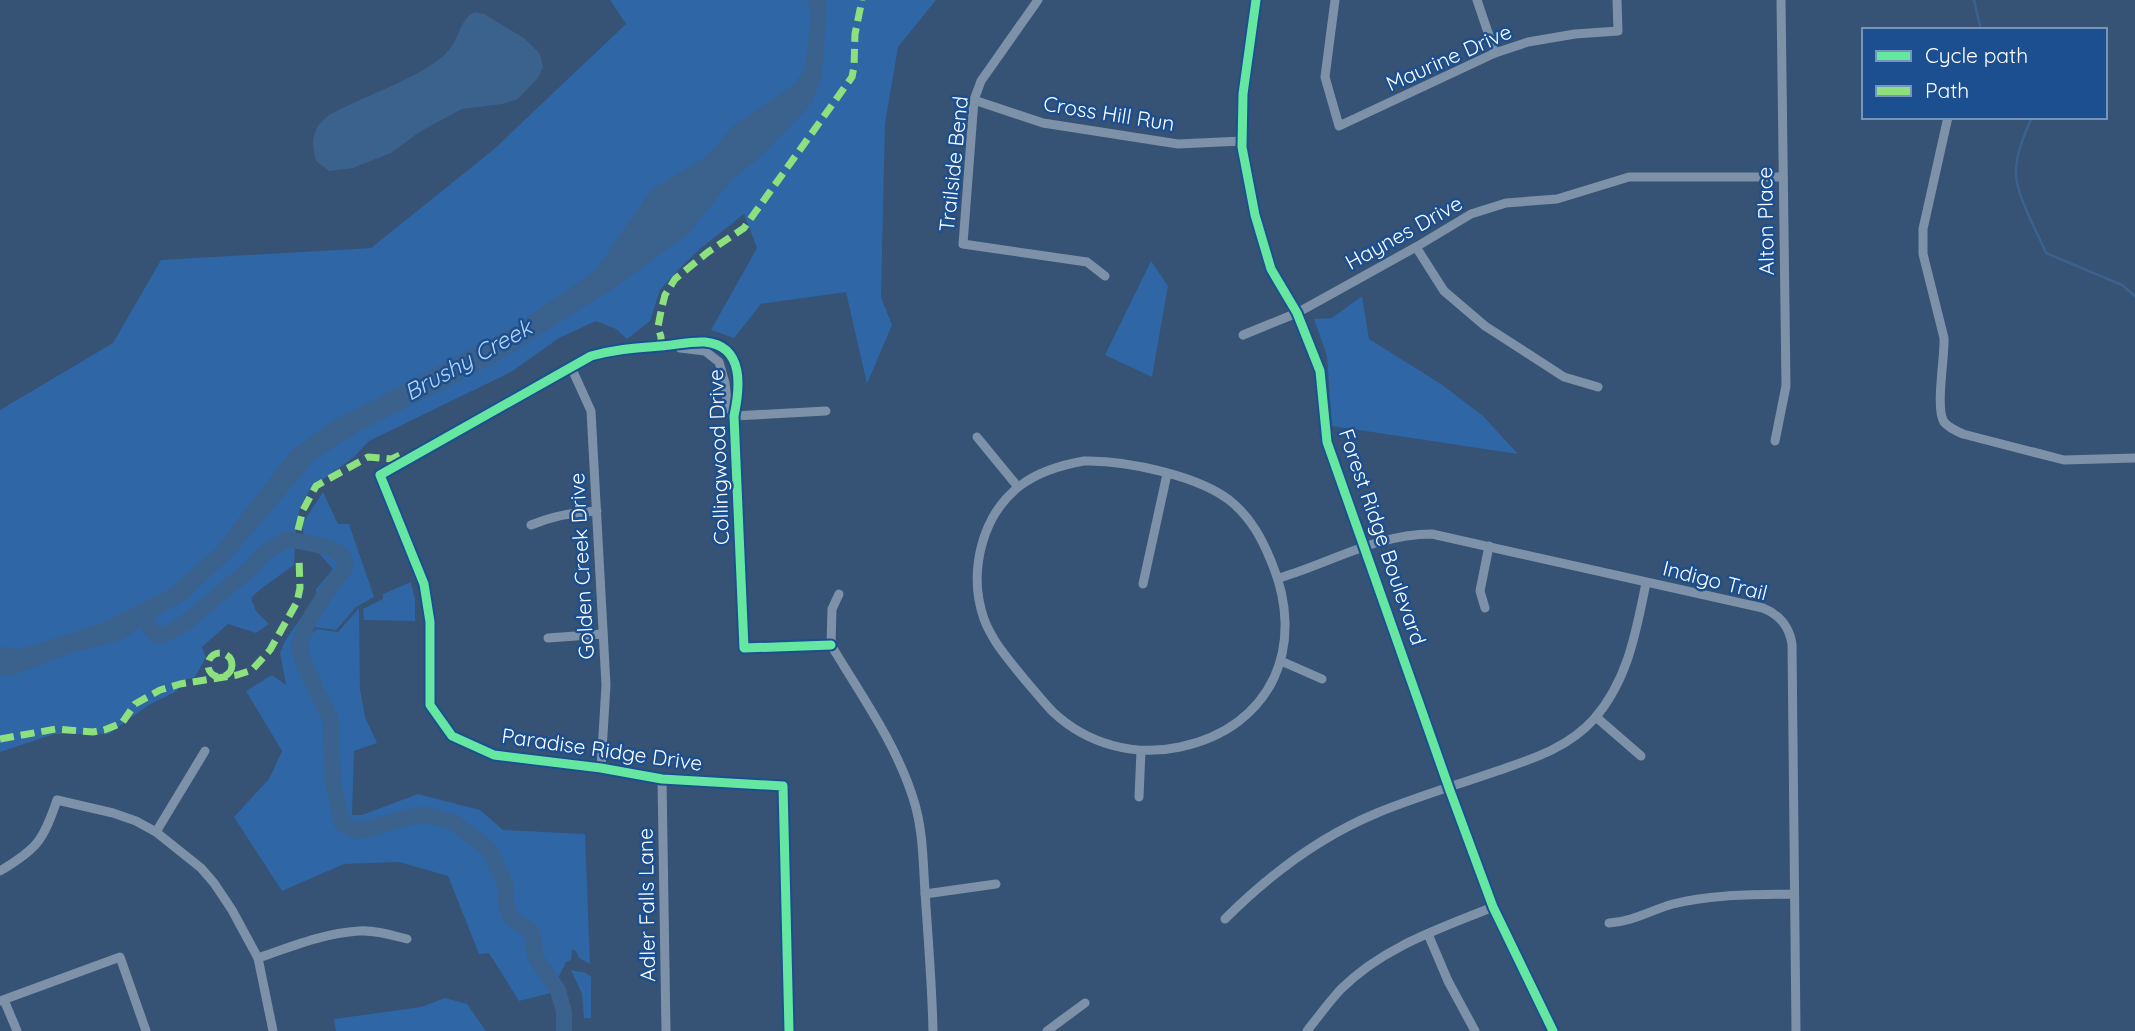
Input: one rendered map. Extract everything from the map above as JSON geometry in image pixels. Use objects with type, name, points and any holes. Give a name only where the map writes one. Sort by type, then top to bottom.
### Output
[{"type":"street","name":"Trailside Bend","points":[[1038,0],[981,81],[974,100],[963,244],[1087,262],[1104,276]]},
{"type":"street","name":"Forest Ridge Boulevard","points":[[1256,0],[1243,93],[1242,141],[1255,215],[1271,268],[1297,313],[1320,371],[1327,442],[1449,788],[1493,907],[1553,1031]]},
{"type":"street","name":"Maurine Drive","points":[[1335,0],[1325,77],[1339,126],[1495,53],[1528,42],[1575,34],[1618,31],[1617,0]]},
{"type":"street","points":[[1477,0],[1495,53]]},
{"type":"street","name":"Alton Place","points":[[1775,441],[1786,386],[1781,0]]},
{"type":"street","name":"Cross Hill Run","points":[[974,100],[1043,123],[1164,142],[1178,144],[1242,141]]},
{"type":"street","points":[[1948,119],[1922,242],[1944,338],[1940,407],[1942,418],[1946,425],[1963,434],[2050,457],[2078,461],[2135,458]]},
{"type":"street","name":"Haynes Drive","points":[[1243,335],[1297,313],[1471,214],[1506,203],[1557,199],[1629,177],[1783,177]]},
{"type":"street","points":[[1416,247],[1444,291],[1485,326],[1564,377],[1598,387]]},
{"type":"street","name":"Collingwood Drive","points":[[380,475],[591,356],[614,349],[707,342],[721,346],[733,358],[738,375],[739,395],[734,416],[744,648],[831,645]]},
{"type":"street","name":"Collingwood Drive","points":[[661,346],[705,351],[719,362],[726,383],[727,400],[734,416]]},
{"type":"street","name":"Golden Creek Drive","points":[[571,367],[591,411],[606,685],[601,768]]},
{"type":"street","points":[[734,416],[826,411]]},
{"type":"street","points":[[977,437],[1018,487]]},
{"type":"street","points":[[1084,461],[1112,462],[1167,474],[1209,486],[1234,503],[1262,538],[1279,578],[1287,618],[1286,633],[1275,676],[1250,711],[1214,736],[1186,746],[1141,751],[1103,743],[1065,723],[1049,708],[999,648],[985,622],[977,593],[979,555],[982,541],[995,515],[1018,487],[1054,468],[1084,461]]},
{"type":"street","points":[[1143,584],[1167,474]]},
{"type":"street","name":"Paradise Ridge Drive","points":[[380,475],[424,584],[430,622],[430,705],[452,736],[494,755],[601,768],[662,779],[783,786],[789,1031]]},
{"type":"street","points":[[531,525],[548,517],[597,511]]},
{"type":"street","name":"Indigo Trail","points":[[1279,578],[1388,539],[1418,534],[1447,536],[1763,608],[1777,616],[1788,630],[1792,644],[1796,1031]]},
{"type":"street","points":[[1485,608],[1480,591],[1489,546]]},
{"type":"street","points":[[1225,919],[1295,858],[1321,841],[1377,813],[1548,752],[1568,742],[1596,717],[1614,691],[1628,663],[1646,583]]},
{"type":"street","points":[[839,594],[831,610],[831,645],[888,741],[915,802],[921,830],[933,1031]]},
{"type":"street","points":[[548,638],[603,634]]},
{"type":"street","points":[[1281,661],[1322,679]]},
{"type":"street","points":[[1596,717],[1641,756]]},
{"type":"street","points":[[156,832],[205,751]]},
{"type":"street","points":[[1139,797],[1141,751]]},
{"type":"street","name":"Adler Falls Lane","points":[[662,779],[666,1031]]},
{"type":"street","points":[[0,871],[27,855],[46,831],[57,800],[113,813],[156,832],[201,868],[232,910],[258,958],[273,1031]]},
{"type":"street","points":[[925,894],[996,884]]},
{"type":"street","points":[[1609,923],[1626,921],[1693,900],[1794,894]]},
{"type":"street","points":[[1307,1031],[1358,974],[1395,949],[1493,907]]},
{"type":"street","points":[[258,958],[331,934],[383,932],[407,939]]},
{"type":"street","points":[[1428,934],[1448,981],[1475,1031]]},
{"type":"street","points":[[17,1031],[2,1001],[120,957],[146,1031]]},
{"type":"street","points":[[1047,1031],[1085,1003]]},
{"type":"shaded area","points":[[610,0],[936,0],[898,47],[885,124],[881,297],[892,325],[867,384],[846,292],[761,304],[734,338],[711,330],[757,248],[744,214],[680,268],[660,290],[650,321],[627,339],[616,329],[596,321],[559,338],[511,372],[369,441],[354,457],[311,488],[300,507],[294,565],[251,598],[256,611],[269,624],[256,633],[228,624],[202,647],[206,657],[195,677],[185,680],[177,691],[147,706],[109,734],[54,734],[0,752],[0,410],[113,343],[161,260],[371,248],[493,150],[626,24]]},
{"type":"shaded area","points":[[1151,261],[1168,286],[1152,377],[1105,355]]},
{"type":"shaded area","points":[[1362,296],[1369,339],[1441,384],[1483,416],[1518,454],[1332,426],[1327,356],[1314,319],[1332,318]]},
{"type":"shaded area","points":[[323,492],[338,524],[349,524],[374,597],[356,607],[336,630],[314,627],[316,589],[333,569],[304,537],[302,524]]},
{"type":"shaded area","points":[[411,582],[415,600],[415,621],[364,620],[363,609],[383,599],[383,594]]},
{"type":"shaded area","points":[[313,600],[312,629],[306,640],[316,629],[338,632],[359,608],[360,689],[365,717],[377,743],[354,751],[352,815],[362,815],[418,794],[480,810],[503,830],[585,834],[590,964],[572,950],[571,960],[566,962],[551,993],[519,1001],[489,953],[479,954],[448,876],[399,862],[344,864],[282,891],[234,817],[269,779],[282,751],[246,691],[272,675],[286,685],[280,653]]},
{"type":"shaded area","points":[[571,970],[586,973],[591,977],[591,1018],[584,1018],[582,994]]},
{"type":"shaded area","points":[[445,998],[467,1004],[486,1031],[336,1031],[334,1019],[421,1007]]},
{"type":"water","name":"Brushy Creek","points":[[808,0],[827,0],[822,76],[811,104],[762,155],[730,182],[688,234],[617,286],[496,362],[361,430],[314,460],[237,551],[187,599],[123,639],[71,653],[13,675],[0,676],[0,647],[22,649],[100,624],[170,589],[216,548],[292,450],[333,421],[515,326],[596,270],[651,190],[707,156],[734,125],[791,87],[805,70],[811,16]]},
{"type":"water","points":[[474,12],[484,14],[524,38],[540,54],[543,67],[538,78],[518,99],[502,104],[462,109],[421,131],[391,153],[353,168],[329,171],[316,161],[314,134],[324,119],[416,74],[440,59],[452,46],[465,20]]},
{"type":"waterway","points":[[1974,0],[1981,28]]},
{"type":"waterway","points":[[2031,119],[2019,153],[2016,176],[2024,204],[2046,253],[2122,285],[2135,296]]},
{"type":"waterway","points":[[142,618],[156,635],[166,634],[184,624],[251,568],[263,554],[287,539],[328,547],[342,555],[346,566],[308,622],[299,646],[304,664],[331,720],[333,782],[342,823],[356,831],[426,815],[453,822],[490,850],[505,884],[510,917],[532,932],[536,958],[558,990],[564,1012],[564,1031]]},
{"type":"marked path","points":[[661,346],[658,327],[661,311],[665,295],[675,279],[744,228],[852,77],[855,34],[862,0]]},
{"type":"marked path","points":[[298,530],[303,510],[316,486],[368,457],[392,459],[402,454]]},
{"type":"marked path","points":[[0,739],[56,729],[93,732],[104,730],[122,723],[135,704],[160,690],[252,670],[270,650],[297,602],[300,588],[299,558]]},
{"type":"marked path","points":[[220,653],[229,656],[232,665],[229,674],[220,677],[211,674],[208,665],[211,656],[220,653]]},
{"type":"cycle path","points":[[1256,0],[1243,94],[1242,147],[1255,215],[1271,269],[1297,313],[1320,371],[1327,442],[1449,788],[1493,907],[1553,1031]]},
{"type":"cycle path","points":[[789,1031],[783,786],[662,779],[601,768],[494,755],[452,736],[430,705],[430,622],[424,584],[380,475],[591,356],[617,350],[694,342],[718,345],[727,351],[733,360],[738,381],[734,416],[744,648],[831,645]]}]
